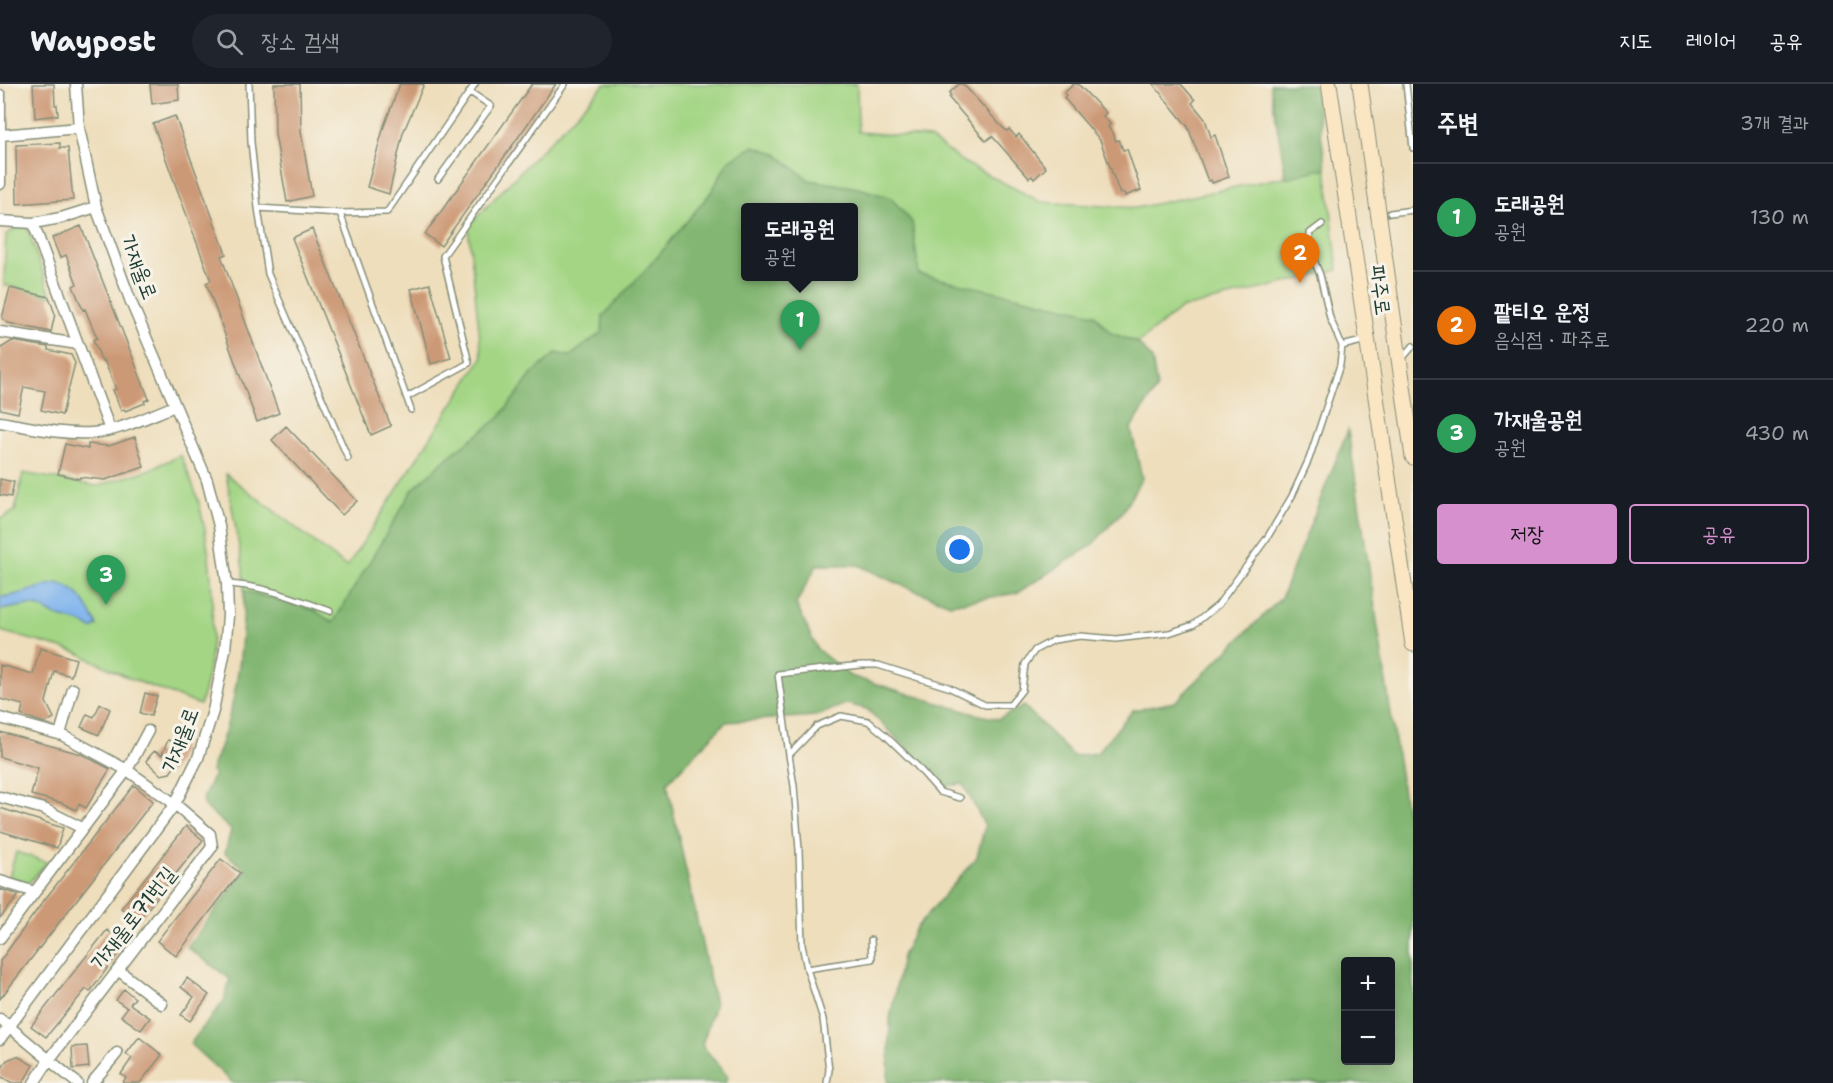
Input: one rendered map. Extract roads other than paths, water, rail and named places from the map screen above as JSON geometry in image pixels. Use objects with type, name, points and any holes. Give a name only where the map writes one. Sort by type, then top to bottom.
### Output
[{"type":"main road","name":"파주로","points":[[1329,84],[1413,644]]},
{"type":"main road","name":"파주로","points":[[1360,84],[1413,457]]},
{"type":"main road","points":[[1363,107],[1368,84]]},
{"type":"street","name":"가재울로","points":[[0,1039],[4,1022],[175,804],[198,758],[213,711],[225,650],[227,584],[219,526],[207,480],[193,442],[175,406],[131,302],[96,207],[79,128],[76,84]]},
{"type":"street","points":[[0,95],[0,184]]},
{"type":"street","points":[[1,135],[79,128]]},
{"type":"street","points":[[0,220],[33,223],[61,218],[96,207]]},
{"type":"street","points":[[33,223],[110,430]]},
{"type":"street","points":[[0,332],[78,344]]},
{"type":"street","points":[[0,422],[93,433],[110,430],[175,406]]},
{"type":"street","points":[[60,734],[73,689]]},
{"type":"street","name":"가재울로71번길","points":[[0,718],[60,734],[127,770],[175,804],[210,834],[212,847],[49,1060],[34,1083]]},
{"type":"street","points":[[0,938],[127,770],[148,731]]},
{"type":"street","points":[[0,797],[44,809],[82,828]]},
{"type":"street","points":[[0,881],[35,892]]},
{"type":"street","points":[[118,970],[162,1004]]},
{"type":"street","points":[[4,1022],[77,1083]]},
{"type":"street","points":[[92,1083],[117,1053]]},
{"type":"lane","points":[[249,84],[251,142],[268,274],[348,458]]},
{"type":"lane","points":[[258,208],[340,213],[387,212],[475,84]]},
{"type":"lane","points":[[407,397],[469,363],[443,256],[565,84]]},
{"type":"lane","points":[[1406,84],[1413,148]]},
{"type":"lane","points":[[438,180],[491,106],[470,92]]},
{"type":"lane","points":[[1390,213],[1413,210]]},
{"type":"lane","points":[[340,213],[411,410]]},
{"type":"lane","points":[[827,1083],[829,1070],[823,1019],[802,945],[794,786],[778,674],[861,664],[878,665],[948,687],[986,705],[1010,705],[1022,690],[1025,664],[1035,650],[1054,640],[1080,636],[1116,639],[1168,633],[1193,625],[1218,605],[1267,538],[1292,496],[1309,459],[1340,365],[1342,346],[1330,318],[1320,275],[1309,248],[1310,233],[1322,224]]},
{"type":"lane","points":[[1342,346],[1367,340]]},
{"type":"lane","points":[[1400,363],[1413,346]]},
{"type":"lane","points":[[227,584],[246,585],[285,594],[330,611]]},
{"type":"lane","points":[[789,755],[817,726],[842,716],[868,721],[916,765],[940,792],[960,798]]},
{"type":"lane","points":[[807,969],[872,959],[871,940]]},
{"type":"water","points":[[58,583],[78,594],[97,625],[92,629],[82,623],[56,616],[40,607],[28,605],[0,610],[0,597]]},
{"type":"place","name":"팥티오 운정","points":[[1300,283]]},
{"type":"place","name":"도래공원","points":[[800,350]]},
{"type":"place","name":"가재울공원","points":[[106,605]]}]
